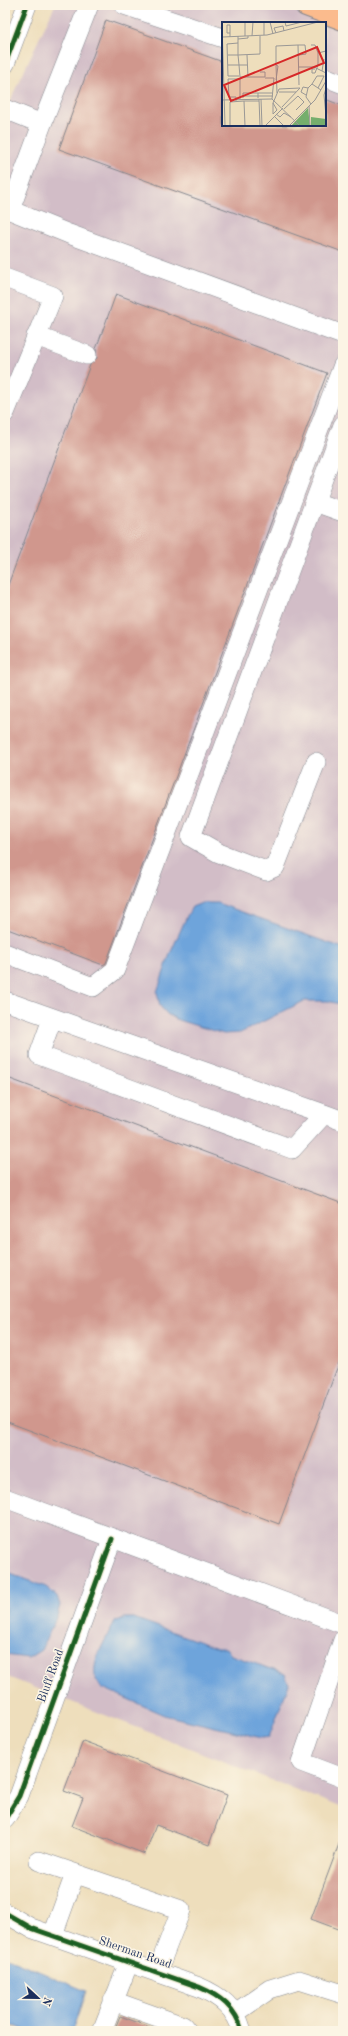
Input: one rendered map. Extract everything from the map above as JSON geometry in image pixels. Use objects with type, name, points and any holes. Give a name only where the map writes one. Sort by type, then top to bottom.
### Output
[{"type":"main road","points":[[306,5],[343,19]]},
{"type":"street","points":[[5,64],[27,5]]},
{"type":"street","points":[[89,5],[8,209],[77,237],[343,335]]},
{"type":"street","points":[[124,5],[222,38]]},
{"type":"street","points":[[326,78],[343,84]]},
{"type":"street","points":[[5,109],[42,124]]},
{"type":"street","points":[[5,278],[52,296],[5,413]]},
{"type":"street","points":[[36,336],[87,355]]},
{"type":"street","points":[[5,953],[93,987],[114,970],[343,365]]},
{"type":"street","points":[[316,762],[275,867],[266,871],[219,853],[191,836],[343,425]]},
{"type":"street","points":[[315,502],[343,512]]},
{"type":"street","points":[[5,1001],[52,1019],[343,1121]]},
{"type":"street","points":[[52,1019],[39,1055],[292,1149],[324,1114]]},
{"type":"street","points":[[5,1498],[343,1624]]},
{"type":"street","name":"Bluff Road","points":[[5,1819],[19,1796],[112,1539]]},
{"type":"street","points":[[343,1640],[300,1762],[343,1778]]},
{"type":"street","points":[[39,1862],[181,1910],[157,1972]]},
{"type":"street","points":[[53,1935],[75,1874]]},
{"type":"street","name":"Sherman Road","points":[[5,1913],[32,1928],[213,1993],[229,2004],[238,2022]]},
{"type":"street","points":[[102,2031],[129,1962]]},
{"type":"street","points":[[238,2022],[270,1989],[299,1980],[343,1994]]},
{"type":"street","points":[[113,2001],[183,2026],[186,2031]]},
{"type":"shaded area","points":[[55,5],[286,5],[343,26],[343,1808],[5,1676],[5,116],[14,92]]},
{"type":"water","points":[[202,903],[217,903],[343,948],[343,1005],[328,1001],[304,1001],[240,1033],[224,1034],[178,1020],[167,1014],[160,1006],[157,992],[170,954],[187,916],[192,907]]},
{"type":"water","points":[[5,1572],[46,1587],[57,1596],[60,1605],[57,1616],[41,1650],[28,1658],[5,1655]]},
{"type":"water","points":[[124,1618],[134,1618],[217,1648],[226,1648],[231,1655],[285,1674],[289,1684],[269,1737],[262,1738],[164,1715],[103,1688],[97,1682],[95,1665],[102,1647],[115,1622]]},
{"type":"water","points":[[5,1957],[86,1991],[72,2031],[27,2031],[5,2022]]},
{"type":"building","points":[[106,20],[222,62],[222,126],[326,126],[326,99],[343,106],[343,252],[59,149]]},
{"type":"building","points":[[116,294],[327,373],[106,963],[103,965],[5,928],[5,593],[90,365],[97,358],[96,349]]},
{"type":"building","points":[[5,1077],[343,1204],[343,1352],[279,1524],[5,1421]]},
{"type":"building","points":[[83,1741],[227,1795],[209,1845],[156,1825],[145,1854],[72,1826],[83,1798],[64,1791]]},
{"type":"building","points":[[342,1836],[343,1837],[343,1931],[311,1919]]},
{"type":"building","points":[[120,2016],[158,2030],[158,2031],[114,2031]]},
{"type":"cycle path","points":[[5,64],[27,5]]},
{"type":"cycle path","points":[[5,1819],[19,1796],[112,1539]]},
{"type":"cycle path","points":[[5,1913],[31,1928],[199,1987],[214,1994],[231,2009],[236,2016],[242,2031]]}]
